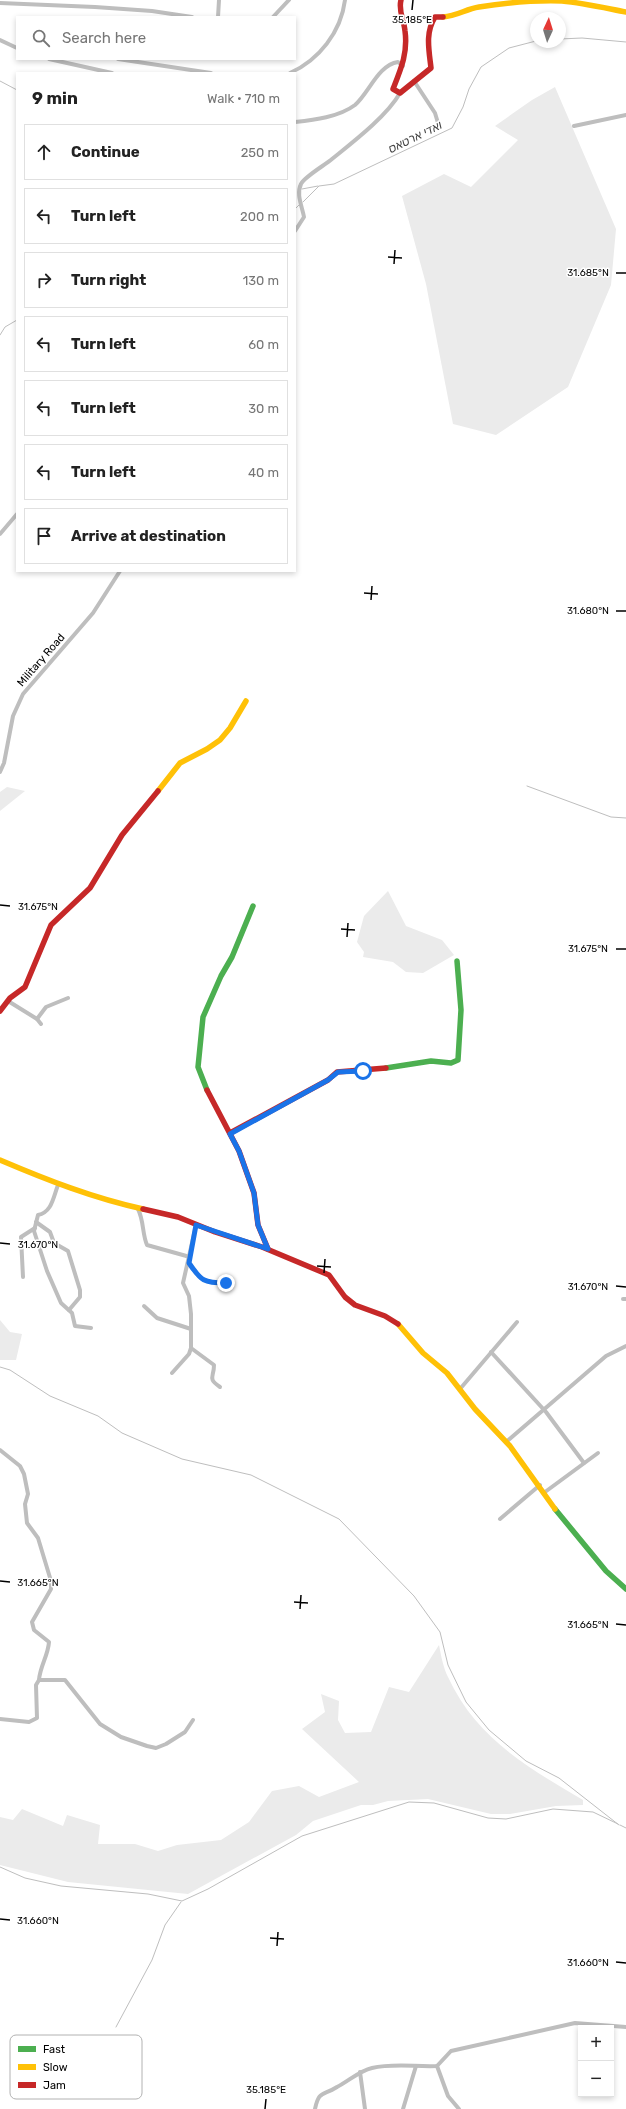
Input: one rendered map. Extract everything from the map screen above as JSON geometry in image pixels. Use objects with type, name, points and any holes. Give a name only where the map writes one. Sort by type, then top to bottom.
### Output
[{"type":"street","points":[[218,16],[220,0]]},
{"type":"street","points":[[274,16],[289,0]]},
{"type":"street","points":[[292,72],[300,69],[325,46],[339,23],[345,0]]},
{"type":"street","points":[[400,93],[393,89],[403,66],[405,36],[402,16],[399,8],[402,0]]},
{"type":"street","points":[[296,229],[304,217],[298,191],[301,182],[332,159],[374,123],[394,105],[400,93],[431,68],[428,44],[430,24],[436,17],[459,15],[468,9],[545,1],[562,1],[626,12]]},
{"type":"street","points":[[0,3],[116,8],[184,16]]},
{"type":"street","points":[[0,40],[16,48]]},
{"type":"street","points":[[54,60],[108,72]]},
{"type":"street","points":[[125,60],[204,72]]},
{"type":"street","points":[[296,122],[326,118],[354,105],[376,78],[392,63],[398,62],[403,66]]},
{"type":"street","points":[[414,81],[435,113],[438,123]]},
{"type":"street","points":[[574,126],[626,116]]},
{"type":"street","points":[[0,534],[16,515]]},
{"type":"street","name":"Military Road","points":[[0,772],[4,763],[13,716],[23,694],[85,623],[119,572]]},
{"type":"street","points":[[0,1011],[8,1001],[24,987],[51,925],[90,888],[122,835],[180,763],[190,754],[208,748],[228,731],[246,701]]},
{"type":"street","points":[[253,906],[232,957],[221,976],[203,1016],[198,1067],[207,1091],[239,1151],[254,1193],[258,1225],[268,1249]]},
{"type":"street","points":[[230,1134],[328,1080],[338,1072],[363,1071],[431,1061],[451,1063],[458,1060],[460,1036],[460,988],[457,961]]},
{"type":"street","points":[[37,1019],[46,1008],[68,998]]},
{"type":"street","points":[[8,1001],[37,1019],[41,1024]]},
{"type":"street","points":[[0,1160],[58,1185],[138,1209],[178,1217],[196,1225],[268,1249],[328,1275],[345,1297],[355,1305],[391,1320],[423,1352],[447,1373],[475,1409],[506,1442],[540,1484],[566,1523],[592,1555],[626,1589]]},
{"type":"street","points":[[58,1185],[49,1209],[44,1214],[38,1215],[34,1231],[47,1271],[61,1303],[72,1313],[75,1326],[91,1328]]},
{"type":"street","points":[[138,1209],[143,1219],[144,1237],[147,1245],[190,1257]]},
{"type":"street","points":[[36,1222],[50,1232],[54,1243],[68,1251],[80,1290],[80,1297],[69,1310]]},
{"type":"street","points":[[172,1373],[189,1354],[191,1348],[189,1296],[184,1283],[196,1225]]},
{"type":"street","points":[[23,1277],[21,1237],[35,1228]]},
{"type":"street","points":[[189,1263],[201,1280],[210,1283],[226,1283]]},
{"type":"street","points":[[144,1306],[157,1318],[191,1329]]},
{"type":"street","points":[[460,1390],[517,1322]]},
{"type":"street","points":[[506,1442],[606,1356],[626,1346]]},
{"type":"street","points":[[191,1348],[214,1365],[211,1376],[213,1381],[220,1386]]},
{"type":"street","points":[[491,1352],[544,1410],[584,1463]]},
{"type":"street","points":[[0,1450],[20,1466],[24,1474],[28,1494],[25,1504],[27,1523],[38,1538],[51,1581],[51,1589],[32,1622],[34,1630],[49,1642],[48,1651],[40,1669],[39,1680],[36,1685],[37,1718],[29,1722],[0,1720]]},
{"type":"street","points":[[545,1492],[598,1453]]},
{"type":"street","points":[[500,1519],[540,1484]]},
{"type":"street","points":[[39,1680],[65,1680],[100,1724],[121,1737],[147,1746],[156,1748],[166,1744],[185,1732],[193,1720]]},
{"type":"street","points":[[315,2109],[318,2096],[336,2089],[360,2072],[371,2068],[382,2066],[438,2066],[451,2051],[576,2023],[626,2026]]},
{"type":"street","points":[[404,2109],[416,2066]]},
{"type":"street","points":[[438,2066],[448,2096],[459,2109]]},
{"type":"street","points":[[360,2072],[365,2109]]},
{"type":"shaded area","points":[[555,87],[616,229],[611,285],[568,387],[496,435],[453,424],[426,284],[402,196],[444,174],[471,187],[518,140],[495,126],[532,100]]},
{"type":"shaded area","points":[[7,787],[25,791],[0,811],[0,792]]},
{"type":"shaded area","points":[[388,891],[406,926],[442,940],[454,955],[423,973],[406,972],[393,962],[363,957],[364,952],[357,942],[364,916]]},
{"type":"shaded area","points":[[0,1320],[10,1332],[22,1334],[16,1360],[0,1360]]},
{"type":"shaded area","points":[[439,1645],[443,1665],[448,1677],[473,1717],[488,1734],[523,1763],[583,1800],[583,1805],[556,1806],[510,1814],[491,1814],[428,1799],[388,1801],[373,1805],[361,1805],[313,1821],[296,1835],[188,1894],[68,1882],[0,1865],[0,1817],[13,1820],[22,1809],[63,1826],[67,1815],[100,1825],[98,1844],[135,1844],[158,1851],[177,1845],[221,1840],[249,1822],[272,1791],[299,1786],[319,1797],[359,1782],[302,1729],[325,1712],[321,1694],[339,1701],[338,1720],[345,1733],[371,1732],[389,1687],[409,1692]]},
{"type":"waterway","name":"ואדי ארטאס","points":[[566,39],[582,38],[626,42]]},
{"type":"waterway","name":"ואדי ארטאס","points":[[303,202],[319,186],[334,184],[452,128],[463,107],[469,89],[481,67],[509,48],[530,43]]},
{"type":"waterway","points":[[0,81],[16,89]]},
{"type":"waterway","points":[[302,189],[318,186]]},
{"type":"waterway","name":"ואדי ארטאס","points":[[296,208],[299,205]]},
{"type":"waterway","name":"ואדי ארטאס","points":[[0,335],[5,327],[16,321]]},
{"type":"waterway","points":[[527,786],[611,817],[626,818]]},
{"type":"waterway","points":[[0,1367],[10,1370],[50,1396],[98,1416],[122,1433],[182,1459],[251,1475],[339,1519],[414,1596],[440,1632],[448,1665],[466,1702],[489,1730],[526,1761],[559,1778],[619,1825]]},
{"type":"waterway","points":[[0,1867],[25,1878],[61,1886],[148,1894],[182,1901],[208,1889],[302,1836],[409,1802],[434,1803],[488,1818],[506,1819],[553,1809],[593,1812],[618,1824]]},
{"type":"waterway","points":[[620,1825],[626,1828]]},
{"type":"waterway","points":[[116,2027],[152,1960],[165,1925],[181,1902]]},
{"type":"traffic: fast","points":[[207,1090],[198,1067],[203,1017],[221,976],[232,957],[253,906]]},
{"type":"traffic: fast","points":[[386,1068],[431,1061],[451,1063],[458,1060],[461,1010],[457,961]]},
{"type":"traffic: fast","points":[[555,1509],[606,1571],[626,1589]]},
{"type":"traffic: slow","points":[[443,17],[479,7],[541,1],[570,2],[626,12]]},
{"type":"traffic: slow","points":[[158,791],[180,763],[207,749],[220,740],[230,728],[246,701]]},
{"type":"traffic: slow","points":[[0,1160],[70,1188],[106,1200],[143,1209]]},
{"type":"traffic: slow","points":[[398,1324],[423,1353],[447,1373],[475,1409],[510,1446],[555,1509]]},
{"type":"traffic: jam","points":[[401,0],[400,8],[405,31],[406,47],[401,68],[393,89],[400,93],[431,68],[428,42],[430,29],[435,17],[443,17]]},
{"type":"traffic: jam","points":[[0,1011],[10,998],[25,987],[51,925],[90,888],[122,835],[158,791]]},
{"type":"traffic: jam","points":[[230,1133],[328,1080],[337,1072],[386,1068]]},
{"type":"traffic: jam","points":[[207,1090],[239,1151],[254,1193],[258,1225],[268,1249]]},
{"type":"traffic: jam","points":[[143,1209],[178,1217],[215,1232],[262,1247],[329,1275],[345,1297],[355,1305],[385,1316],[398,1324]]},
{"type":"route","points":[[226,1283],[210,1283],[201,1280],[189,1263],[196,1225],[268,1249],[258,1225],[254,1193],[239,1151],[230,1134],[328,1080],[338,1072],[363,1071]]}]
